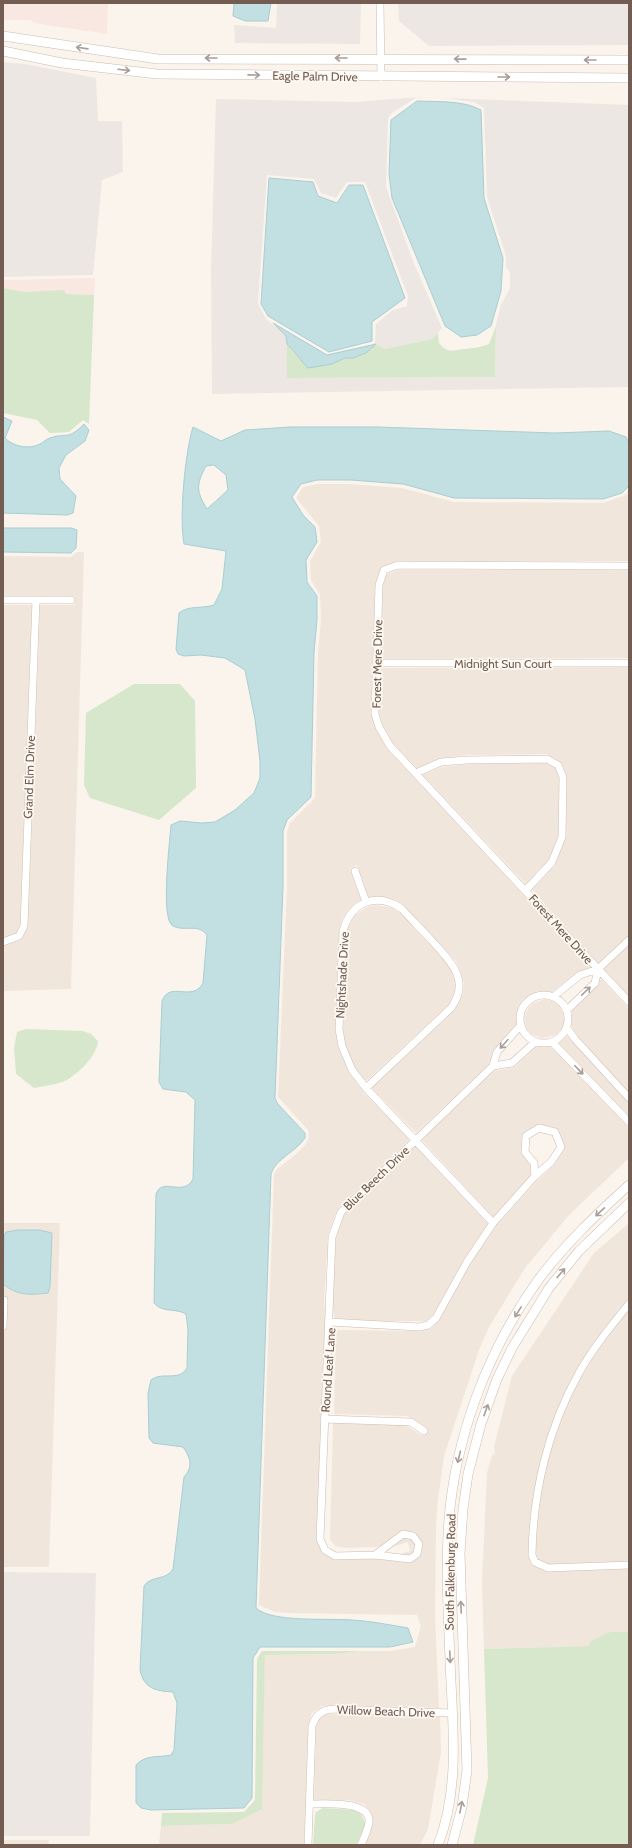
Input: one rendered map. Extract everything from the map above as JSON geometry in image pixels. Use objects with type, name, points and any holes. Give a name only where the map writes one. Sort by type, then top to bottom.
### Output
[{"type":"street","points":[[380,3],[381,77]]},
{"type":"street","name":"Eagle Palm Drive","points":[[3,36],[158,58],[629,60]]},
{"type":"street","name":"Eagle Palm Drive","points":[[3,51],[62,62],[157,74],[629,78]]},
{"type":"street","points":[[157,74],[158,58]]},
{"type":"street","name":"Forest Mere Drive","points":[[629,566],[398,565],[384,570],[379,585],[375,714],[379,727],[390,746],[629,1002]]},
{"type":"street","points":[[3,600],[71,600]]},
{"type":"street","name":"Grand Elm Drive","points":[[3,942],[19,936],[24,926],[36,600]]},
{"type":"street","name":"Midnight Sun Court","points":[[377,663],[629,663]]},
{"type":"street","points":[[416,773],[441,762],[468,760],[547,759],[558,765],[563,777],[562,837],[552,862],[526,890]]},
{"type":"street","points":[[355,871],[366,902],[386,901],[402,909],[453,964],[460,984],[459,993],[450,1008],[366,1088]]},
{"type":"street","name":"Nightshade Drive","points":[[366,902],[352,911],[346,920],[343,931],[339,1029],[342,1046],[352,1070],[366,1088],[493,1223]]},
{"type":"street","points":[[553,996],[580,976],[598,969],[629,940]]},
{"type":"street","points":[[567,1010],[595,983],[598,969]]},
{"type":"street","points":[[538,996],[553,996],[559,1000],[567,1010],[569,1022],[567,1028],[564,1034],[552,1042],[536,1042],[524,1032],[521,1025],[522,1010],[526,1004],[538,996]]},
{"type":"street","name":"Blue Beech Drive","points":[[329,1322],[332,1237],[341,1212],[493,1066],[496,1052],[521,1025]]},
{"type":"street","points":[[567,1028],[575,1039],[629,1098]]},
{"type":"street","points":[[493,1066],[512,1063],[536,1042]]},
{"type":"street","points":[[552,1042],[629,1122]]},
{"type":"street","name":"Round Leaf Lane","points":[[375,1555],[403,1534],[413,1536],[419,1544],[417,1554],[410,1559],[375,1555],[335,1556],[325,1550],[320,1539],[329,1322],[419,1327],[428,1325],[436,1318],[467,1262],[493,1223],[535,1176],[551,1162],[561,1147],[554,1132],[539,1128],[526,1136],[525,1152],[534,1163],[535,1176]]},
{"type":"street","name":"South Falkenburg Road","points":[[438,1845],[448,1808],[453,1769],[448,1553],[452,1494],[464,1437],[484,1376],[499,1342],[539,1279],[570,1242],[629,1185]]},
{"type":"street","name":"South Falkenburg Road","points":[[452,1845],[462,1807],[467,1770],[460,1554],[463,1509],[468,1474],[477,1440],[497,1379],[512,1348],[549,1288],[579,1251],[629,1203]]},
{"type":"street","points":[[3,1326],[4,1300]]},
{"type":"street","points":[[629,1304],[603,1336],[579,1374],[565,1402],[544,1464],[537,1498],[532,1547],[532,1555],[536,1562],[548,1568],[629,1565]]},
{"type":"street","points":[[324,1419],[411,1422],[424,1431]]},
{"type":"street","points":[[464,1437],[477,1440]]},
{"type":"street","name":"Willow Beach Drive","points":[[308,1845],[312,1726],[315,1717],[324,1710],[452,1713]]},
{"type":"street","points":[[452,1713],[465,1712]]},
{"type":"street","points":[[310,1804],[348,1805],[361,1808],[368,1814],[370,1820],[360,1845]]},
{"type":"shaded area","points":[[3,3],[108,3],[107,34],[34,23],[31,20],[3,20]]},
{"type":"shaded area","points":[[277,3],[361,3],[360,44],[235,43],[234,25],[276,28]]},
{"type":"shaded area","points":[[398,3],[629,3],[629,45],[429,46],[399,21]]},
{"type":"shaded area","points":[[3,62],[25,64],[96,78],[98,121],[122,121],[123,172],[102,180],[93,275],[3,277]]},
{"type":"shaded area","points":[[417,97],[392,113],[388,118],[386,187],[413,261],[442,328],[432,339],[385,349],[375,343],[376,324],[393,310],[407,306],[408,296],[365,182],[347,182],[336,198],[321,193],[314,179],[267,175],[258,303],[266,319],[287,336],[287,378],[495,377],[496,324],[501,305],[510,288],[510,272],[506,267],[506,256],[487,197],[484,108],[474,102],[444,98],[419,97],[629,105],[629,387],[212,394],[211,268],[216,99],[355,102]]},
{"type":"shaded area","points":[[95,278],[94,295],[66,294],[64,290],[25,292],[3,288],[3,280]]},
{"type":"shaded area","points":[[318,484],[351,484],[402,488],[454,502],[603,503],[623,496],[629,492],[629,561],[398,561],[383,566],[375,584],[371,714],[376,730],[387,749],[590,967],[578,972],[552,992],[537,991],[523,1000],[518,1009],[517,1023],[494,1049],[489,1064],[416,1133],[372,1088],[454,1011],[463,994],[464,983],[456,961],[405,906],[396,900],[387,897],[368,897],[357,865],[350,868],[361,900],[349,909],[342,919],[339,931],[335,1029],[338,1047],[349,1073],[365,1094],[410,1139],[338,1208],[328,1235],[324,1304],[328,1326],[321,1540],[330,1553],[396,1555],[410,1551],[408,1542],[395,1546],[346,1548],[335,1546],[330,1539],[333,1423],[406,1425],[422,1436],[427,1429],[407,1416],[334,1414],[336,1330],[418,1331],[430,1329],[439,1320],[470,1264],[496,1226],[537,1181],[554,1165],[564,1150],[564,1145],[555,1128],[540,1124],[524,1132],[522,1136],[521,1152],[530,1165],[531,1175],[493,1217],[422,1140],[494,1071],[515,1067],[537,1046],[551,1047],[629,1128],[629,1158],[569,1215],[525,1268],[489,1327],[479,1350],[444,1456],[438,1499],[436,1528],[435,1616],[439,1708],[333,1705],[322,1706],[312,1713],[308,1726],[304,1845],[159,1845],[161,1826],[232,1824],[261,1809],[265,1655],[336,1654],[362,1651],[390,1651],[415,1647],[421,1626],[417,1615],[287,1613],[275,1612],[259,1605],[274,1175],[276,1170],[305,1145],[309,1137],[308,1130],[278,1097],[287,887],[287,832],[290,823],[315,798],[318,652],[321,620],[320,595],[311,580],[310,561],[321,542],[319,526],[296,498],[303,487]]},
{"type":"shaded area","points":[[77,552],[84,552],[71,989],[3,991],[3,946],[21,940],[28,926],[40,605],[75,605],[75,596],[3,596],[3,556],[71,557]]},
{"type":"shaded area","points":[[399,570],[629,570],[629,658],[381,659],[383,586],[387,574]]},
{"type":"shaded area","points":[[3,605],[32,605],[20,925],[17,932],[6,937],[3,937]]},
{"type":"shaded area","points":[[629,667],[629,935],[598,963],[532,890],[555,865],[566,837],[567,777],[562,763],[547,754],[468,755],[440,758],[417,768],[393,743],[383,725],[379,713],[381,668]]},
{"type":"shaded area","points":[[546,763],[555,768],[559,778],[558,836],[549,859],[526,884],[423,775],[442,767],[468,764]]},
{"type":"shaded area","points":[[376,905],[392,908],[400,913],[450,967],[456,984],[455,992],[448,1005],[366,1081],[355,1068],[345,1045],[343,1029],[347,932],[350,922],[355,915],[367,907]]},
{"type":"shaded area","points":[[629,946],[629,996],[604,969]]},
{"type":"shaded area","points":[[600,978],[629,1009],[629,1092],[578,1036],[572,1027],[572,1011],[597,986]]},
{"type":"shaded area","points":[[546,999],[561,1007],[565,1021],[562,1028],[556,1035],[542,1038],[531,1034],[527,1029],[524,1018],[529,1007],[533,1003]]},
{"type":"shaded area","points":[[567,1036],[629,1104],[629,1116],[559,1043]]},
{"type":"shaded area","points":[[416,1146],[488,1224],[464,1259],[433,1315],[426,1321],[335,1321],[332,1304],[336,1238],[344,1214]]},
{"type":"shaded area","points":[[3,1223],[60,1223],[49,1567],[3,1567]]},
{"type":"shaded area","points":[[629,1223],[629,1632],[610,1632],[588,1646],[484,1649],[482,1582],[487,1473],[492,1455],[495,1454],[494,1447],[512,1376],[594,1253]]},
{"type":"shaded area","points":[[3,1572],[96,1573],[90,1836],[3,1836]]},
{"type":"shaded area","points":[[326,1714],[440,1717],[441,1752],[428,1829],[420,1845],[365,1845],[373,1821],[371,1812],[364,1804],[349,1800],[314,1800],[316,1727],[318,1720]]},
{"type":"shaded area","points":[[3,1840],[49,1840],[48,1845],[3,1845]]},
{"type":"green space","points":[[3,288],[25,292],[64,290],[66,294],[94,295],[89,424],[83,420],[69,432],[50,433],[37,420],[3,413]]},
{"type":"green space","points":[[496,326],[495,377],[287,378],[287,344],[295,350],[300,360],[332,364],[345,358],[353,358],[366,353],[376,344],[385,349],[432,339],[438,333],[439,343],[447,350],[453,351],[480,347],[489,344]]},
{"type":"green space","points":[[134,684],[180,684],[195,701],[196,788],[159,820],[90,798],[84,785],[86,713]]},
{"type":"green space","points":[[26,1029],[83,1031],[91,1034],[98,1041],[97,1047],[90,1059],[73,1076],[62,1082],[34,1088],[16,1074],[14,1048],[17,1032]]},
{"type":"green space","points":[[610,1632],[629,1632],[629,1845],[473,1845],[488,1778],[484,1649],[588,1646],[591,1641]]},
{"type":"green space","points":[[262,1651],[362,1651],[336,1654],[265,1655],[262,1809],[232,1824],[161,1826],[162,1813],[244,1812],[255,1800],[257,1659]]},
{"type":"green space","points":[[323,1808],[355,1810],[360,1812],[366,1824],[356,1845],[313,1845],[315,1815],[316,1812]]},
{"type":"water","points":[[234,3],[271,3],[268,21],[245,21],[233,16]]},
{"type":"water","points":[[417,101],[458,103],[481,110],[484,198],[503,258],[501,291],[491,326],[477,335],[461,337],[445,326],[392,198],[389,174],[391,120]]},
{"type":"water","points":[[269,178],[313,182],[318,196],[337,203],[349,185],[363,185],[405,298],[372,322],[372,341],[329,352],[268,316],[261,304]]},
{"type":"water","points":[[273,323],[327,355],[376,344],[366,353],[353,358],[345,358],[332,364],[308,368],[287,344],[286,336]]},
{"type":"water","points":[[3,417],[12,421],[5,438],[16,445],[26,447],[35,446],[56,436],[74,433],[84,424],[89,430],[85,441],[66,455],[59,468],[60,479],[76,496],[73,513],[67,515],[3,513]]},
{"type":"water","points":[[193,427],[221,441],[245,430],[290,427],[378,427],[555,433],[609,431],[626,437],[629,443],[629,486],[622,493],[603,499],[454,498],[403,484],[351,480],[317,480],[301,484],[292,497],[303,515],[315,527],[317,542],[306,560],[307,582],[317,596],[317,620],[314,652],[311,797],[287,820],[283,831],[283,887],[275,1098],[277,1103],[305,1133],[305,1138],[277,1164],[271,1174],[256,1608],[264,1613],[288,1618],[359,1621],[408,1628],[413,1642],[390,1647],[260,1647],[253,1658],[252,1798],[244,1808],[151,1810],[141,1808],[136,1803],[136,1765],[144,1759],[171,1755],[174,1750],[177,1703],[173,1692],[156,1690],[148,1685],[144,1681],[140,1670],[144,1586],[150,1580],[166,1575],[173,1569],[184,1477],[190,1466],[188,1455],[183,1447],[153,1443],[149,1438],[148,1393],[151,1380],[160,1376],[180,1375],[187,1368],[188,1329],[186,1314],[161,1308],[154,1303],[156,1194],[159,1189],[163,1187],[184,1187],[193,1179],[195,1100],[186,1092],[163,1089],[159,1082],[162,1001],[170,992],[193,991],[198,989],[203,983],[207,935],[200,929],[178,928],[173,926],[169,921],[166,895],[171,825],[180,821],[202,823],[215,822],[235,810],[254,793],[260,778],[260,761],[255,719],[245,670],[225,658],[201,655],[184,656],[178,654],[176,649],[179,613],[191,608],[214,605],[222,589],[226,551],[184,544],[182,518],[185,468]],"holes":[[[214,465],[226,475],[228,490],[207,509],[199,492],[200,478],[206,466]]]},
{"type":"water","points":[[3,528],[71,528],[77,530],[76,548],[71,553],[3,552]]},
{"type":"water","points":[[18,1230],[40,1230],[52,1233],[50,1287],[48,1293],[19,1293],[3,1284],[4,1237],[6,1232]]}]
